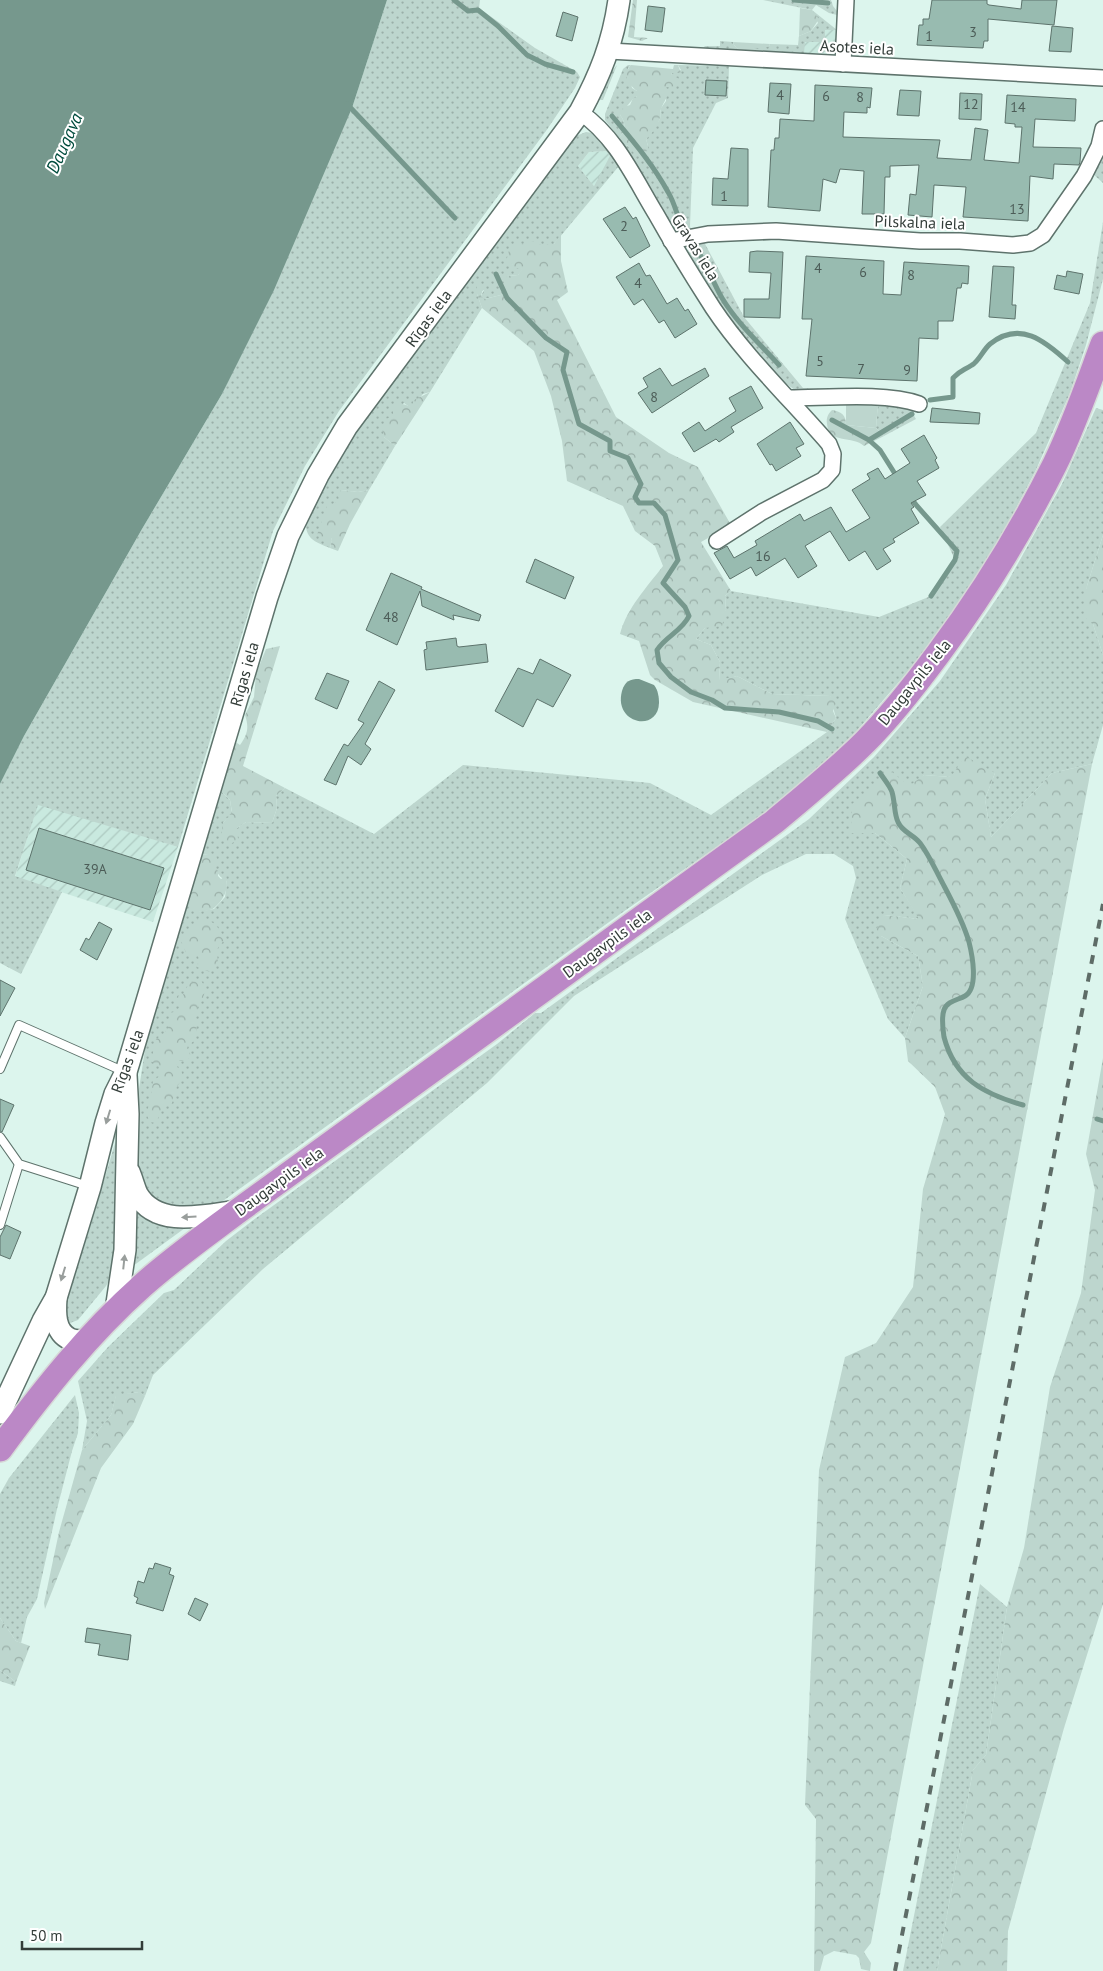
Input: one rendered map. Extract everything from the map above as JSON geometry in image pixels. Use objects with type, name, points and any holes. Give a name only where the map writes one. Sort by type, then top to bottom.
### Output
[{"type":"highway","name":"Daugavpils iela","points":[[0,1449],[34,1402],[86,1341],[116,1310],[168,1264],[238,1211],[774,822],[831,774],[866,741],[911,690],[953,634],[993,574],[1026,519],[1056,463],[1103,344]]},
{"type":"main road","name":"Rīgas iela","points":[[0,1413],[42,1321],[56,1298],[90,1187],[113,1102],[126,1072],[267,597],[288,536],[318,474],[347,426],[580,112],[598,79],[609,51],[619,0]]},
{"type":"main road","points":[[116,1310],[125,1250],[128,1114],[126,1072]]},
{"type":"main road","points":[[126,1166],[138,1195],[150,1207],[164,1214],[185,1218],[238,1211]]},
{"type":"main road","points":[[56,1298],[55,1315],[59,1330],[70,1339],[86,1341]]},
{"type":"street","points":[[844,64],[846,0]]},
{"type":"street","name":"Asotes iela","points":[[609,51],[1103,78]]},
{"type":"street","name":"Gravas iela","points":[[580,112],[599,126],[617,148],[671,241],[732,334],[829,444],[833,454],[832,470],[823,480],[813,487],[762,512],[717,541]]},
{"type":"street","name":"Pilskalna iela","points":[[671,241],[708,234],[776,231],[920,241],[960,240],[1013,245],[1030,244],[1043,235],[1084,176],[1098,146],[1103,129]]},
{"type":"street","points":[[789,398],[882,397],[903,399],[919,404]]},
{"type":"lane","points":[[0,1069],[19,1025],[126,1072]]},
{"type":"lane","points":[[0,1137],[19,1164],[90,1187]]},
{"type":"lane","points":[[0,1225],[19,1164]]},
{"type":"shaded area","points":[[825,29],[837,30],[837,46],[825,45]]},
{"type":"shaded area","points":[[804,42],[822,42],[822,53],[804,53]]},
{"type":"shaded area","points":[[606,151],[611,157],[594,186],[578,166],[589,152]]},
{"type":"shaded area","points":[[38,804],[178,847],[153,922],[15,877]]},
{"type":"green space","points":[[387,0],[480,0],[479,8],[535,48],[577,72],[580,77],[575,88],[546,131],[339,411],[305,466],[273,531],[178,847],[38,805],[15,876],[62,892],[21,974],[0,963],[0,784],[24,736],[142,529],[222,394],[352,108]]},
{"type":"green space","points":[[633,0],[637,0],[634,37],[648,38],[642,41],[628,37]]},
{"type":"green space","points":[[763,0],[831,0],[837,15],[829,13],[816,5],[812,10]]},
{"type":"green space","points":[[800,8],[812,10],[819,19],[811,31],[799,36]]},
{"type":"green space","points":[[812,10],[837,30],[825,30],[825,45],[837,46],[835,49],[822,53],[822,42],[805,42],[804,53],[793,54],[702,49],[705,46],[720,46],[720,41],[733,42],[739,50],[769,46],[770,44],[798,45],[799,36],[811,31],[818,23]]},
{"type":"green space","points":[[733,42],[770,44],[761,49],[739,50]]},
{"type":"green space","points":[[617,65],[603,100],[598,100],[612,71]]},
{"type":"green space","points":[[631,65],[628,68],[632,88],[637,91],[637,96],[620,115],[624,126],[619,138],[605,120],[605,114],[623,69]]},
{"type":"green space","points":[[631,65],[673,69],[674,65],[678,65],[681,73],[672,73],[671,76],[678,78],[676,88],[666,87],[667,96],[659,120],[646,139],[648,151],[634,153],[619,138],[624,126],[620,115],[621,111],[624,107],[630,105],[633,98],[637,96],[637,91],[627,79],[627,72]]},
{"type":"green space","points":[[678,65],[729,66],[728,98],[716,103],[693,148],[691,231],[679,230],[670,226],[621,147],[626,145],[638,151],[648,146],[646,139],[660,119],[661,108],[666,101],[666,86],[672,73],[681,70]]},
{"type":"green space","points":[[586,132],[598,136],[606,144],[619,166],[554,244],[538,244],[512,264],[523,269],[518,275],[507,276],[505,294],[485,299],[481,296],[484,290],[477,294],[482,308],[430,392],[423,394],[411,408],[404,403],[393,416],[384,437],[395,446],[369,490],[358,492],[341,490],[330,548],[316,542],[310,537],[306,523],[337,460],[365,418],[576,136]],"holes":[[[606,151],[610,156],[594,186],[578,166],[589,152]]]},
{"type":"green space","points":[[1103,154],[1103,183],[1092,173]]},
{"type":"green space","points":[[1103,222],[1103,279],[1086,345],[1070,393],[1035,472],[1003,533],[969,590],[910,669],[836,755],[787,798],[623,912],[216,1206],[160,1208],[137,1178],[136,1108],[148,1030],[188,897],[195,912],[214,909],[225,897],[227,881],[220,876],[208,854],[200,855],[220,787],[221,791],[230,800],[232,813],[223,823],[237,828],[246,822],[272,823],[277,808],[276,796],[285,788],[374,834],[463,765],[650,783],[711,815],[827,732],[836,718],[830,696],[772,694],[737,676],[719,681],[720,662],[711,645],[696,639],[705,628],[726,610],[725,596],[731,591],[879,617],[931,596],[955,560],[940,527],[1036,433],[1090,303]]},
{"type":"green space","points":[[561,234],[561,261],[568,292],[557,300],[616,417],[669,453],[698,467],[731,525],[701,542],[731,591],[725,596],[726,610],[722,626],[705,628],[696,639],[711,645],[720,662],[719,680],[737,676],[772,694],[830,696],[836,703],[833,711],[836,718],[827,732],[693,702],[655,680],[650,675],[639,641],[620,634],[632,607],[663,566],[655,546],[635,531],[623,506],[567,481],[562,441],[551,396],[534,351],[482,308],[477,294],[477,285],[484,285],[481,296],[485,299],[505,294],[504,281],[507,276],[518,275],[522,269],[514,268],[512,264],[506,262],[509,250],[517,244],[526,244],[532,241],[538,244],[554,244]]},
{"type":"green space","points":[[704,242],[744,317],[803,388],[830,389],[830,391],[795,390],[775,376],[727,319],[688,256],[691,243]]},
{"type":"green space","points":[[430,392],[395,446],[384,437],[382,428],[386,419],[393,416],[393,408],[402,404],[411,407],[414,400]]},
{"type":"green space","points":[[846,402],[878,402],[876,428],[846,425]]},
{"type":"green space","points":[[878,402],[910,409],[916,419],[884,436],[876,428]]},
{"type":"green space","points":[[1096,408],[1103,410],[1103,535],[1086,589],[1093,624],[1103,655],[1103,725],[1092,764],[1052,773],[991,837],[985,799],[995,773],[951,777],[924,775],[875,833],[907,859],[900,888],[920,919],[884,915],[881,936],[918,956],[923,986],[905,1038],[888,1019],[845,919],[856,878],[853,866],[834,854],[806,854],[762,875],[574,996],[487,1083],[263,1269],[153,1375],[145,1396],[138,1392],[116,1396],[111,1415],[82,1450],[87,1421],[78,1381],[108,1347],[164,1293],[174,1290],[226,1241],[252,1221],[497,1044],[535,1013],[541,1013],[809,819],[874,757],[940,681],[1006,585],[1062,484]]},
{"type":"green space","points":[[832,410],[843,414],[846,425],[876,428],[884,436],[864,446],[832,435],[829,431],[827,420]]},
{"type":"green space","points":[[341,490],[358,492],[369,490],[350,524],[338,551],[330,548],[331,538],[327,540],[317,535],[327,506],[340,501],[338,496]]},
{"type":"green space","points":[[1103,535],[1103,655],[1093,624],[1086,618],[1086,589]]},
{"type":"green space","points":[[280,646],[243,766],[285,788],[276,796],[277,808],[272,823],[246,822],[237,828],[238,839],[228,846],[221,838],[223,823],[232,812],[230,800],[221,791],[220,787],[234,741],[240,745],[246,734],[247,723],[245,715],[254,697],[256,674],[266,649]]},
{"type":"green space","points":[[965,756],[995,773],[985,799],[991,837],[1052,773],[1092,764],[871,1943],[864,1952],[871,1963],[870,1971],[861,1969],[859,1958],[856,1955],[834,1951],[824,1956],[820,1971],[814,1971],[816,1819],[805,1805],[819,1470],[845,1357],[876,1343],[913,1287],[923,1189],[945,1114],[935,1087],[908,1061],[905,1038],[923,986],[918,956],[881,936],[876,930],[884,915],[919,919],[900,888],[907,859],[875,833],[851,833],[852,804],[892,772],[909,786],[924,775],[951,777]]},
{"type":"green space","points":[[213,854],[217,858],[216,869],[218,876],[221,879],[226,876],[226,890],[221,901],[214,908],[195,913],[189,900],[190,885],[200,855]]},
{"type":"green space","points":[[197,919],[207,920],[215,924],[225,940],[217,950],[218,962],[210,972],[197,967],[199,959],[197,954],[187,955],[181,941],[188,931],[195,927]]},
{"type":"green space","points":[[199,979],[204,985],[205,992],[198,1006],[196,1037],[188,1045],[187,1049],[191,1055],[187,1061],[176,1061],[177,1067],[181,1069],[183,1079],[177,1086],[172,1103],[162,1109],[156,1123],[150,1122],[146,1113],[150,1103],[153,1081],[161,1075],[159,1071],[161,1068],[151,1061],[156,1039],[168,1028],[170,1013],[177,1011],[180,1006],[176,1003],[175,996],[183,995],[189,983]]},
{"type":"green space","points":[[1103,1058],[1103,1604],[1064,1728],[1008,1931],[1007,1971],[937,1971],[973,1770],[986,1755],[1007,1607],[1024,1548],[1050,1387],[1081,1293],[1095,1190],[1086,1154]]},
{"type":"green space","points":[[116,1140],[119,1140],[117,1240],[110,1279],[78,1320],[70,1323],[63,1318],[66,1297],[88,1234]]},
{"type":"green space","points":[[135,1202],[187,1225],[133,1266]]},
{"type":"green space","points":[[139,1392],[145,1396],[133,1424],[101,1468],[45,1609],[44,1603],[59,1532],[82,1450],[111,1415],[116,1395]]},
{"type":"green space","points":[[75,1395],[79,1413],[78,1433],[57,1509],[37,1599],[27,1617],[21,1643],[16,1641],[0,1618],[0,1494],[9,1478]]},
{"type":"green space","points":[[980,1584],[1007,1607],[986,1755],[973,1770],[937,1971],[903,1971]]},
{"type":"green space","points":[[0,1618],[16,1641],[30,1646],[16,1682],[0,1670]]},
{"type":"green space","points":[[0,1670],[16,1682],[15,1686],[0,1681]]},
{"type":"water","name":"Daugava","points":[[0,0],[387,0],[352,108],[274,290],[222,394],[142,529],[24,736],[0,784]]},
{"type":"water","points":[[639,679],[654,685],[659,703],[657,712],[652,718],[644,721],[637,721],[629,717],[624,711],[621,702],[622,691],[626,683],[630,680]]},
{"type":"building","points":[[932,0],[987,0],[989,5],[1021,9],[1022,0],[1057,0],[1054,25],[988,19],[988,41],[984,41],[983,48],[917,45],[919,25],[923,25],[923,19],[929,19]]},
{"type":"building","points":[[648,6],[665,8],[662,32],[645,30]]},
{"type":"building","points":[[563,12],[578,17],[572,41],[556,36]]},
{"type":"building","points":[[1052,26],[1073,28],[1071,52],[1049,51]]},
{"type":"building","points":[[706,80],[727,81],[726,96],[705,95]]},
{"type":"building","points":[[770,83],[791,84],[789,114],[768,112]]},
{"type":"building","points":[[815,85],[872,88],[870,108],[867,107],[867,113],[844,112],[843,137],[940,140],[937,158],[971,160],[975,128],[988,130],[984,160],[1019,163],[1022,127],[1015,127],[1015,124],[1005,123],[1007,95],[1076,99],[1075,121],[1035,119],[1033,147],[1081,148],[1080,162],[1079,165],[1054,164],[1053,179],[1030,176],[1028,221],[963,217],[966,187],[934,185],[932,217],[908,215],[910,194],[916,195],[919,165],[890,166],[890,177],[885,177],[884,214],[862,214],[864,171],[840,169],[836,183],[823,179],[820,211],[768,207],[771,150],[774,150],[775,138],[779,138],[780,119],[814,121]]},
{"type":"building","points":[[900,90],[921,91],[919,116],[897,115]]},
{"type":"building","points":[[960,93],[982,94],[981,120],[959,119]]},
{"type":"building","points":[[731,148],[748,149],[748,206],[712,205],[713,178],[728,179]]},
{"type":"building","points":[[625,207],[633,219],[636,217],[650,246],[630,258],[603,219]]},
{"type":"building","points":[[750,252],[783,252],[780,318],[744,317],[744,299],[769,299],[771,273],[749,272]]},
{"type":"building","points":[[806,256],[884,261],[883,294],[901,295],[904,262],[969,266],[968,284],[962,283],[961,288],[957,288],[953,321],[938,321],[938,339],[919,338],[917,381],[806,376],[812,319],[802,319]]},
{"type":"building","points":[[639,263],[646,276],[650,275],[667,304],[677,298],[685,311],[688,309],[697,324],[675,338],[664,320],[659,323],[643,299],[634,305],[616,277]]},
{"type":"building","points":[[993,266],[1014,267],[1012,305],[1016,305],[1015,319],[989,317]]},
{"type":"building","points":[[1067,271],[1083,274],[1079,294],[1054,289],[1057,275],[1066,277]]},
{"type":"building","points":[[660,368],[672,386],[705,368],[709,376],[652,413],[638,393],[648,387],[643,378]]},
{"type":"building","points":[[751,386],[763,408],[731,427],[734,432],[719,442],[716,439],[694,452],[682,433],[699,422],[705,431],[736,411],[729,398]]},
{"type":"building","points":[[932,408],[980,413],[979,424],[930,422]]},
{"type":"building","points":[[790,422],[804,444],[796,448],[801,456],[776,471],[757,444]]},
{"type":"building","points":[[924,435],[937,458],[935,460],[939,468],[917,481],[926,495],[911,503],[914,507],[911,509],[919,523],[893,539],[895,542],[883,549],[891,561],[877,570],[865,551],[849,561],[830,531],[805,546],[817,566],[798,578],[785,558],[756,576],[751,567],[730,579],[714,553],[727,546],[734,558],[757,545],[755,541],[800,514],[804,521],[831,507],[846,532],[870,518],[852,490],[870,479],[867,474],[878,468],[885,479],[910,463],[901,449]]},
{"type":"building","points":[[535,559],[574,577],[565,599],[526,582]]},
{"type":"building","points":[[391,573],[422,587],[421,589],[481,615],[479,621],[453,615],[454,620],[422,606],[420,591],[397,645],[366,630]]},
{"type":"building","points":[[456,638],[457,646],[459,647],[486,644],[488,662],[426,670],[424,650],[427,649],[426,642]]},
{"type":"building","points":[[540,659],[571,675],[553,707],[537,699],[523,727],[495,711],[518,668],[533,674]]},
{"type":"building","points":[[327,673],[349,681],[337,709],[315,699]]},
{"type":"building","points":[[379,681],[395,690],[365,744],[371,749],[361,765],[348,756],[336,785],[324,780],[344,744],[348,746],[364,723],[358,720]]},
{"type":"building","points":[[39,828],[164,868],[150,910],[26,870]]},
{"type":"building","points":[[99,922],[112,929],[97,960],[80,950],[86,938],[89,940]]},
{"type":"building","points":[[0,980],[15,988],[0,1016]]},
{"type":"building","points":[[0,1099],[14,1105],[2,1132],[0,1131]]},
{"type":"building","points":[[6,1225],[21,1232],[10,1259],[0,1255],[0,1237]]},
{"type":"building","points":[[155,1563],[171,1568],[169,1574],[174,1576],[163,1611],[136,1603],[138,1598],[134,1596],[138,1581],[144,1583],[149,1568],[153,1569]]},
{"type":"building","points":[[195,1598],[208,1604],[200,1621],[188,1614]]},
{"type":"building","points":[[87,1628],[131,1635],[128,1660],[98,1655],[100,1644],[85,1642]]},
{"type":"waterway","points":[[454,0],[468,11],[478,10],[498,26],[527,55],[545,64],[573,72]]},
{"type":"waterway","points":[[794,0],[828,3]]},
{"type":"waterway","points":[[347,104],[455,218]]},
{"type":"waterway","points":[[612,116],[656,172],[672,201],[683,228]]},
{"type":"waterway","points":[[695,247],[703,259],[718,292],[734,316],[779,365]]},
{"type":"waterway","points":[[496,274],[507,298],[546,338],[567,352],[563,370],[579,424],[610,441],[610,451],[628,458],[641,484],[635,497],[639,503],[654,503],[665,515],[678,560],[663,583],[685,607],[689,616],[682,626],[657,650],[659,663],[671,677],[691,692],[712,700],[725,708],[779,712],[818,721],[832,729]]},
{"type":"waterway","points":[[930,400],[953,397],[953,378],[974,363],[990,344],[1001,337],[1012,334],[1032,336],[1050,347],[1068,362]]},
{"type":"waterway","points":[[832,420],[869,440],[912,414]]},
{"type":"waterway","points":[[869,440],[880,450],[897,477]]},
{"type":"waterway","points":[[910,497],[957,551],[955,560],[931,596]]},
{"type":"waterway","points":[[880,773],[892,792],[898,822],[902,828],[920,843],[926,852],[964,926],[972,954],[972,986],[965,996],[945,1007],[943,1013],[942,1024],[949,1052],[956,1064],[973,1083],[996,1096],[1023,1105]]},
{"type":"waterway","points":[[1097,1119],[1103,1121]]},
{"type":"railway","points":[[895,1971],[1103,904]]}]
